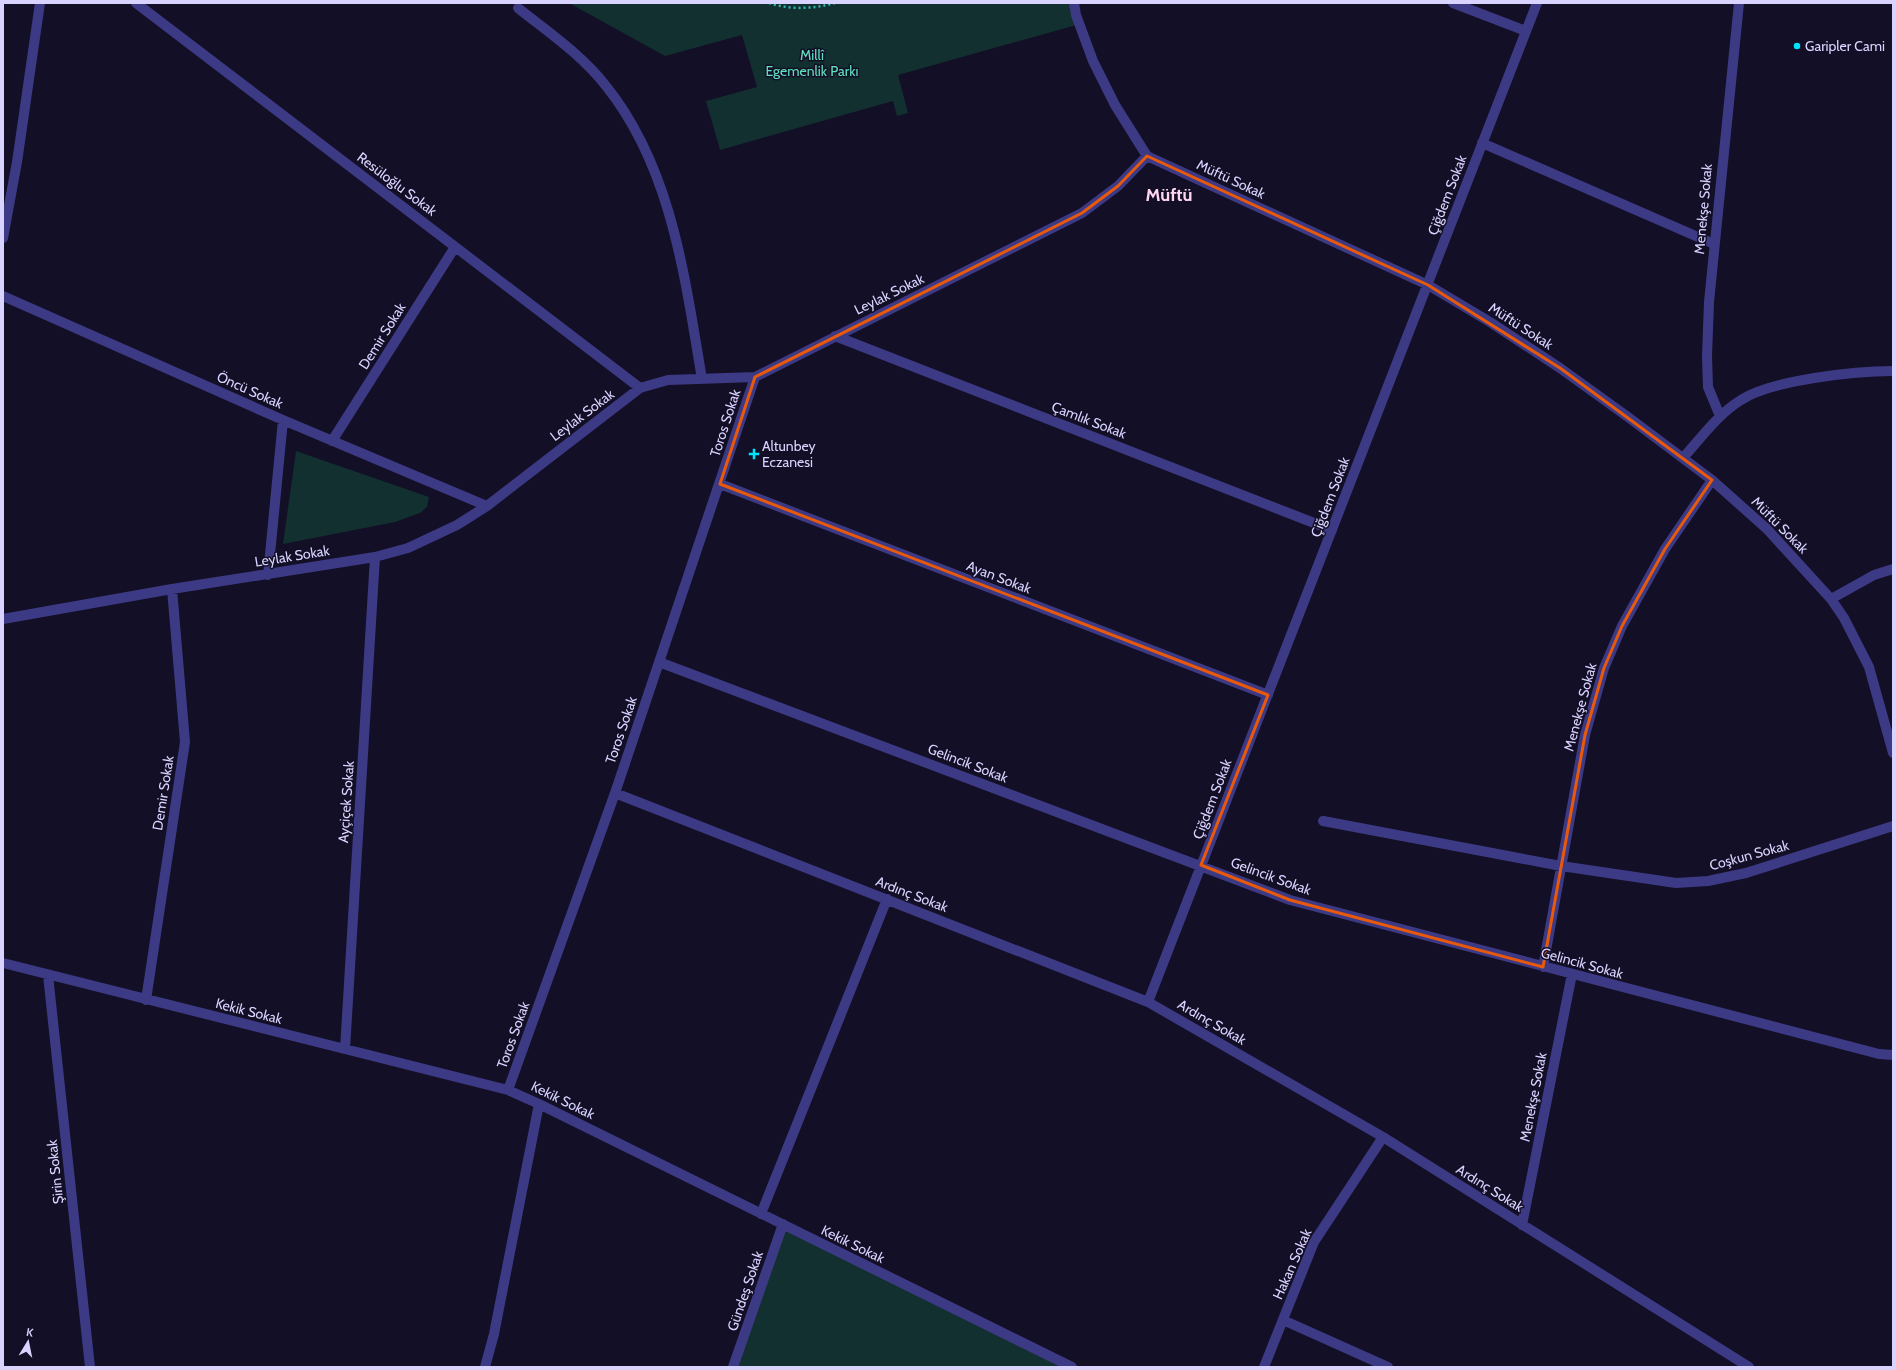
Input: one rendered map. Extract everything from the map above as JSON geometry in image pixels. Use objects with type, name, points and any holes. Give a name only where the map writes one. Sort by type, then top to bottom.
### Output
[{"type":"street","points":[[3,238],[17,162],[40,3]]},
{"type":"street","name":"Resüloğlu Sokak","points":[[136,3],[640,388]]},
{"type":"street","points":[[1074,3],[1076,16],[1093,61],[1115,105],[1147,156]]},
{"type":"street","points":[[1453,3],[1526,31]]},
{"type":"street","name":"Çiğdem Sokak","points":[[1148,1002],[1537,3]]},
{"type":"street","name":"Menekşe Sokak","points":[[1720,416],[1708,387],[1707,356],[1709,302],[1739,3]]},
{"type":"street","points":[[518,8],[584,62],[606,86],[626,114],[647,154],[666,202],[681,260],[702,379]]},
{"type":"street","points":[[1482,143],[1714,244]]},
{"type":"street","name":"Müftü Sokak","points":[[1147,156],[1428,285],[1490,322],[1560,368],[1712,480],[1767,529],[1831,599],[1844,618],[1869,667],[1893,753]]},
{"type":"street","name":"Leylak Sokak","points":[[3,619],[172,589],[375,557],[408,548],[457,526],[487,506],[640,388],[668,380],[755,376],[1082,214],[1118,186],[1147,156]]},
{"type":"street","name":"Demir Sokak","points":[[332,440],[455,247]]},
{"type":"street","name":"Öncü Sokak","points":[[3,296],[282,420],[487,506]]},
{"type":"street","name":"Çamlık Sokak","points":[[835,336],[1332,530]]},
{"type":"street","points":[[1683,458],[1720,416],[1742,399],[1769,389],[1810,378],[1893,371]]},
{"type":"street","name":"Toros Sokak","points":[[508,1090],[615,793],[755,376]]},
{"type":"street","points":[[268,575],[282,420]]},
{"type":"street","name":"Menekşe Sokak","points":[[1543,967],[1585,735],[1604,668],[1622,626],[1665,549],[1712,480]]},
{"type":"street","name":"Ayan Sokak","points":[[720,484],[1268,695]]},
{"type":"street","name":"Ayçiçek Sokak","points":[[345,1049],[375,557]]},
{"type":"street","points":[[1831,599],[1874,575],[1893,568]]},
{"type":"street","name":"Demir Sokak","points":[[146,1000],[185,742],[172,589]]},
{"type":"street","name":"Gelincik Sokak","points":[[659,662],[1201,865],[1290,900],[1879,1054],[1893,1055]]},
{"type":"street","name":"Ardınç Sokak","points":[[615,793],[1148,1002],[1383,1137],[1749,1367]]},
{"type":"street","name":"Coşkun Sokak","points":[[1323,822],[1561,866],[1676,883],[1708,881],[1746,873],[1893,826]]},
{"type":"street","points":[[761,1214],[887,899]]},
{"type":"street","name":"Kekik Sokak","points":[[3,964],[508,1090],[1072,1367]]},
{"type":"street","name":"Menekşe Sokak","points":[[1522,1225],[1572,974]]},
{"type":"street","name":"Şirin Sokak","points":[[48,975],[90,1367]]},
{"type":"street","points":[[485,1367],[494,1334],[539,1104]]},
{"type":"street","name":"Hakan Sokak","points":[[1264,1367],[1314,1242],[1383,1137]]},
{"type":"street","name":"Gündeş Sokak","points":[[733,1367],[783,1224]]},
{"type":"street","points":[[1283,1320],[1388,1367]]},
{"type":"path","points":[[769,3],[801,8],[814,8],[835,3]]},
{"type":"highlighted area","points":[[1147,156],[1428,285],[1560,368],[1712,480],[1665,549],[1622,626],[1604,668],[1585,735],[1543,967],[1290,900],[1201,865],[1268,695],[720,484],[755,377],[1082,213],[1118,186]]},
{"type":"green space","name":"Millî Egemenlik Parkı","points":[[569,3],[1074,3],[1080,24],[898,75],[908,113],[897,116],[893,101],[720,150],[706,101],[757,87],[742,35],[665,56]]},
{"type":"green space","points":[[296,451],[429,497],[427,507],[420,513],[395,522],[283,544]]},
{"type":"green space","points":[[783,1224],[1072,1367],[733,1367]]},
{"type":"place","name":"Garipler Cami","points":[[1797,46]]},
{"type":"place","name":"Altunbey Eczanesi","points":[[754,454]]},
{"type":"district","name":"Müftü","points":[[1169,195]]}]
